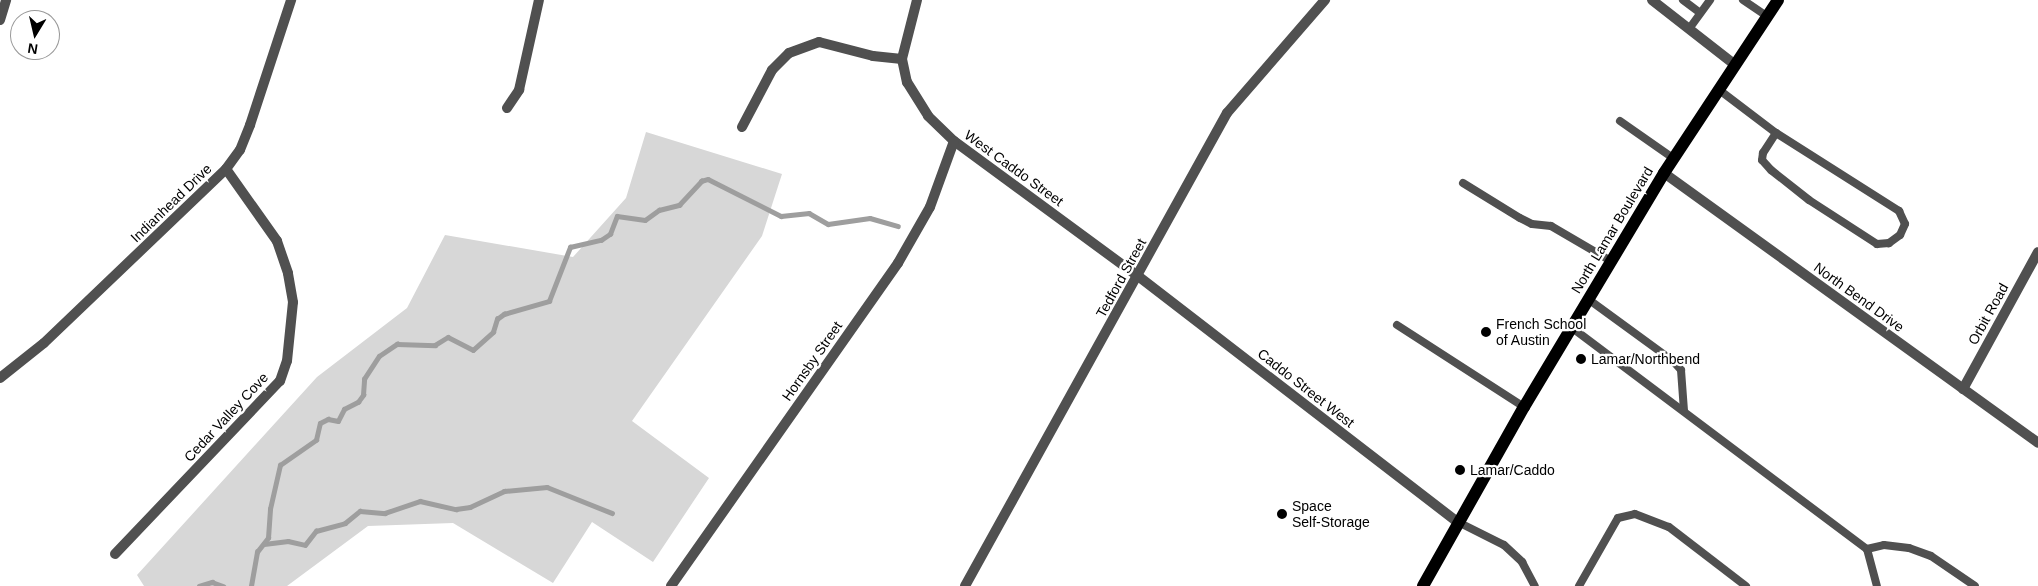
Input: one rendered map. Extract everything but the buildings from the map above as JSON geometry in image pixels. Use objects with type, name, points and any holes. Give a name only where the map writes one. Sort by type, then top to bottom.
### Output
[{"type":"main road","name":"North Lamar Boulevard","points":[[1423,586],[1524,406],[1611,260],[1673,158],[1778,0]]},
{"type":"street","points":[[0,20],[6,0]]},
{"type":"street","name":"Indianhead Drive","points":[[0,378],[44,343],[226,169],[240,150],[250,125],[291,0]]},
{"type":"street","points":[[507,108],[519,90],[539,0]]},
{"type":"street","points":[[742,127],[772,70],[789,53],[818,42],[873,56],[902,59],[917,0]]},
{"type":"street","name":"Tedford Street","points":[[965,586],[1227,113],[1325,0]]},
{"type":"street","points":[[1652,0],[1734,64]]},
{"type":"street","name":"West Caddo Street","points":[[902,59],[915,99],[954,141],[1138,276]]},
{"type":"street","name":"Hornsby Street","points":[[671,586],[898,263],[930,206],[954,141]]},
{"type":"street","name":"Cedar Valley Cove","points":[[115,554],[280,381],[287,361],[293,302],[288,272],[278,241],[226,169]]},
{"type":"street","name":"North Bend Drive","points":[[1664,173],[2038,444]]},
{"type":"street","name":"Orbit Road","points":[[1963,389],[2038,252]]},
{"type":"street","name":"Caddo Street West","points":[[1138,276],[1458,522]]},
{"type":"lane","points":[[1683,0],[1700,13]]},
{"type":"lane","points":[[1689,29],[1710,0]]},
{"type":"lane","points":[[1742,0],[1767,16]]},
{"type":"lane","points":[[1718,89],[1776,133],[1899,211],[1905,224],[1900,235],[1889,243],[1877,244],[1809,200],[1771,170],[1762,160],[1763,153],[1776,133]]},
{"type":"lane","points":[[1620,121],[1673,158]]},
{"type":"lane","points":[[1462,183],[1520,218],[1532,224],[1551,226],[1611,260]]},
{"type":"lane","points":[[1588,299],[1673,360],[1681,370],[1684,411]]},
{"type":"lane","points":[[1397,325],[1524,406]]},
{"type":"lane","points":[[1571,327],[1867,549],[1877,586]]},
{"type":"lane","points":[[1579,586],[1618,518],[1635,514],[1670,527],[1746,586]]},
{"type":"lane","points":[[1458,522],[1504,545],[1522,562],[1535,586]]},
{"type":"lane","points":[[1867,549],[1884,545],[1909,548],[1931,556],[1975,586]]},
{"type":"shaded area","points":[[646,132],[782,174],[762,236],[632,421],[709,478],[653,562],[592,522],[553,583],[453,523],[368,526],[287,586],[144,586],[137,575],[317,377],[407,308],[445,235],[573,257],[626,198]]},
{"type":"waterway","points":[[251,586],[257,552],[268,538],[270,509],[280,465],[316,440],[320,423],[328,419],[338,421],[344,409],[358,402],[363,395],[364,379],[379,356],[397,344],[435,345],[448,337],[473,350],[493,332],[497,319],[504,314],[549,301],[570,247],[601,240],[610,234],[617,216],[645,220],[659,210],[679,205],[701,181],[708,179],[781,216],[809,213],[828,224],[870,218],[898,226]]},
{"type":"waterway","points":[[264,544],[288,541],[305,545],[316,531],[345,523],[360,511],[385,513],[420,501],[456,509],[470,507],[504,491],[547,487],[612,513]]},
{"type":"waterway","points":[[199,586],[212,582],[223,586]]},
{"type":"place","name":"French School of Austin","points":[[1486,332]]},
{"type":"place","name":"Lamar/Northbend","points":[[1581,359]]},
{"type":"place","name":"Lamar/Caddo","points":[[1460,470]]},
{"type":"place","name":"Space Self-Storage","points":[[1282,514]]}]
